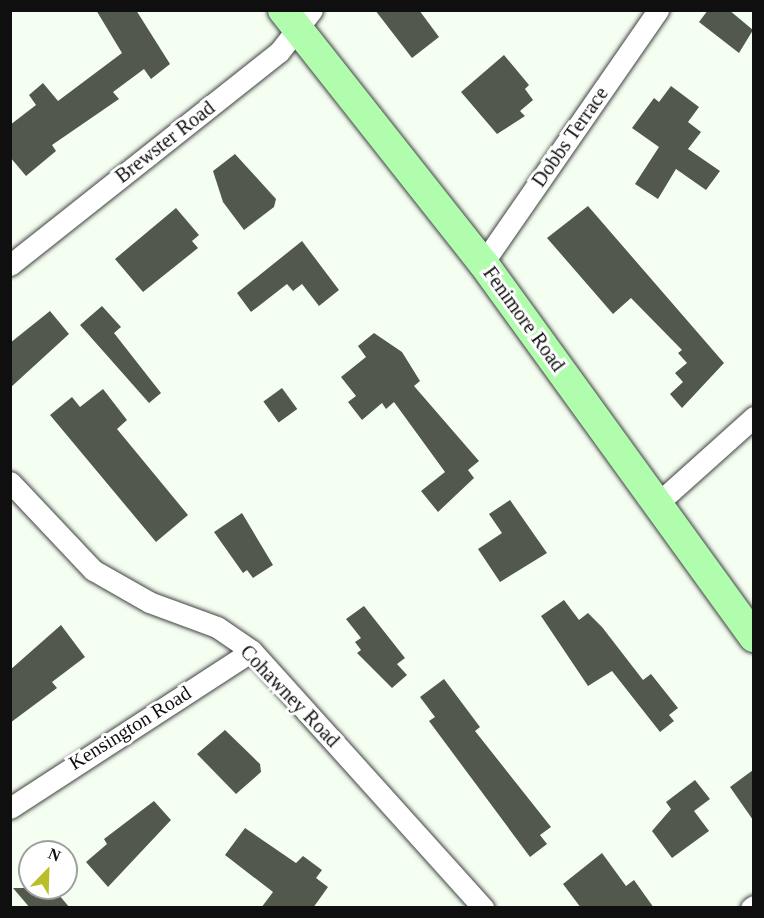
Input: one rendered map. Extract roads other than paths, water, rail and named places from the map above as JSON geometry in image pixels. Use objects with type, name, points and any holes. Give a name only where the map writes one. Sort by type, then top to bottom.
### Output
[{"type":"main road","name":"Fenimore Road","points":[[297,16],[483,263],[753,637]]},
{"type":"street","name":"Dobbs Terrace","points":[[483,263],[658,10]]},
{"type":"street","name":"Brewster Road","points":[[10,266],[279,52],[297,16]]},
{"type":"street","points":[[658,503],[753,417]]},
{"type":"street","name":"Cohawney Road","points":[[10,482],[93,570],[148,602],[217,627],[252,651],[483,908]]},
{"type":"street","name":"Kensington Road","points":[[10,808],[252,651]]}]
